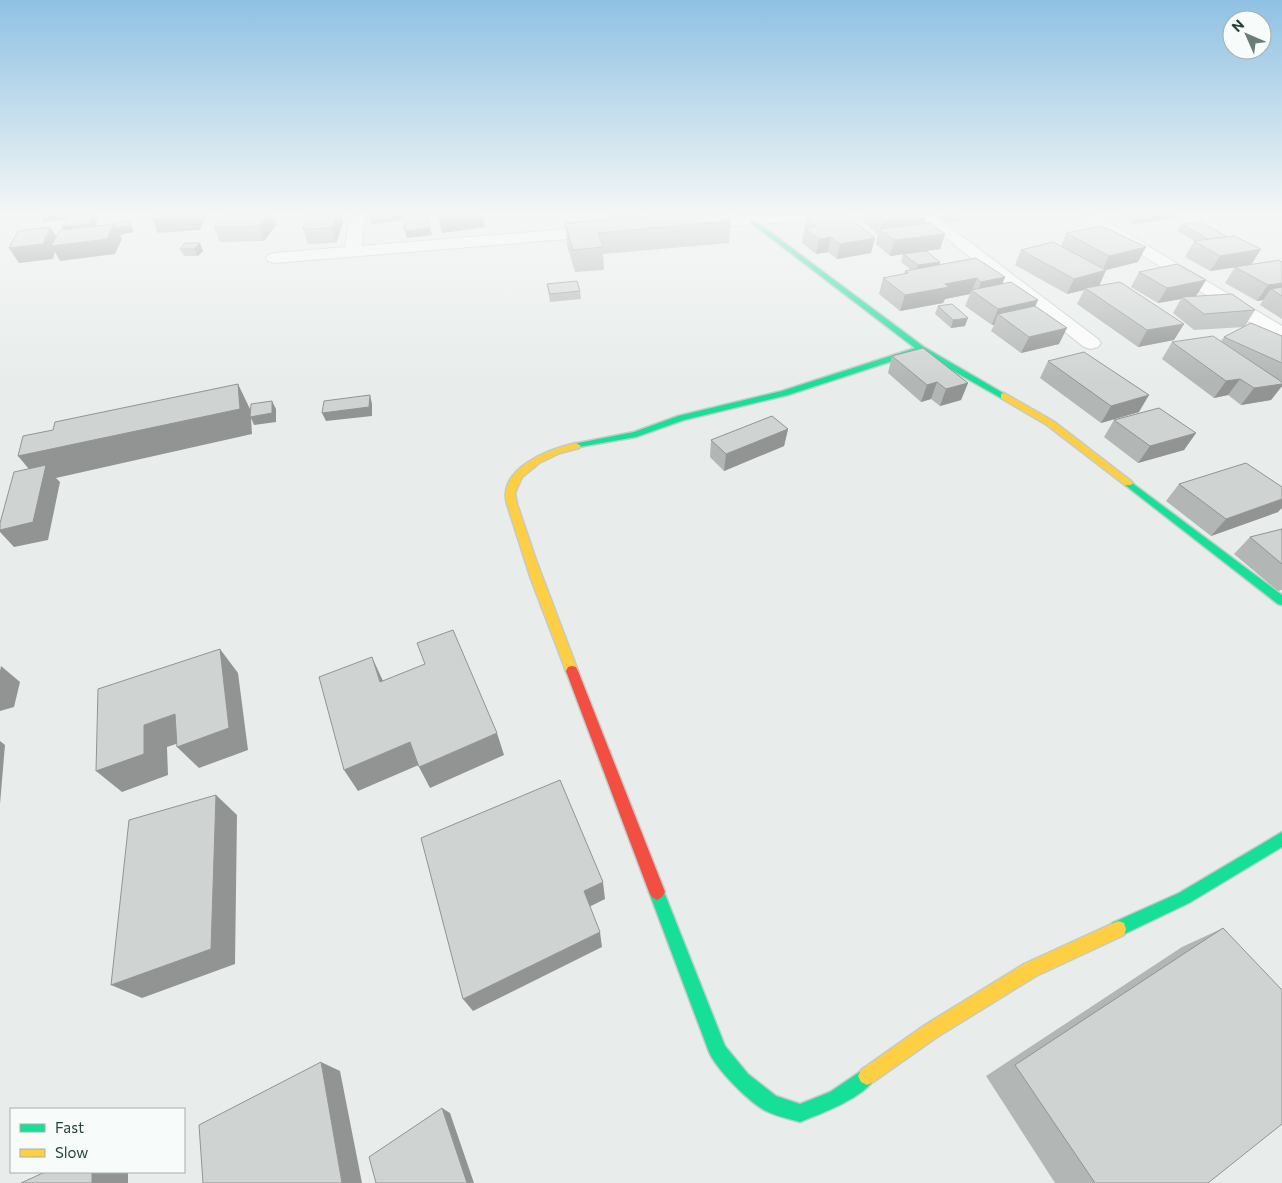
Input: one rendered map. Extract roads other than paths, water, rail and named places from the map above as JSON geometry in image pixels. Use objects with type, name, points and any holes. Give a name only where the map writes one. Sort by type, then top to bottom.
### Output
[{"type":"street","points":[[817,270],[921,349],[1050,423],[1282,602]]},
{"type":"street","points":[[996,270],[1091,343]]},
{"type":"street","points":[[1176,270],[1282,334]]},
{"type":"street","points":[[921,349],[785,394],[680,418],[636,434],[569,447],[546,454],[530,465],[511,487],[510,494],[528,555],[718,1052],[742,1080],[771,1104],[800,1112],[836,1098],[930,1031],[1030,970],[1184,898],[1282,838]]}]
